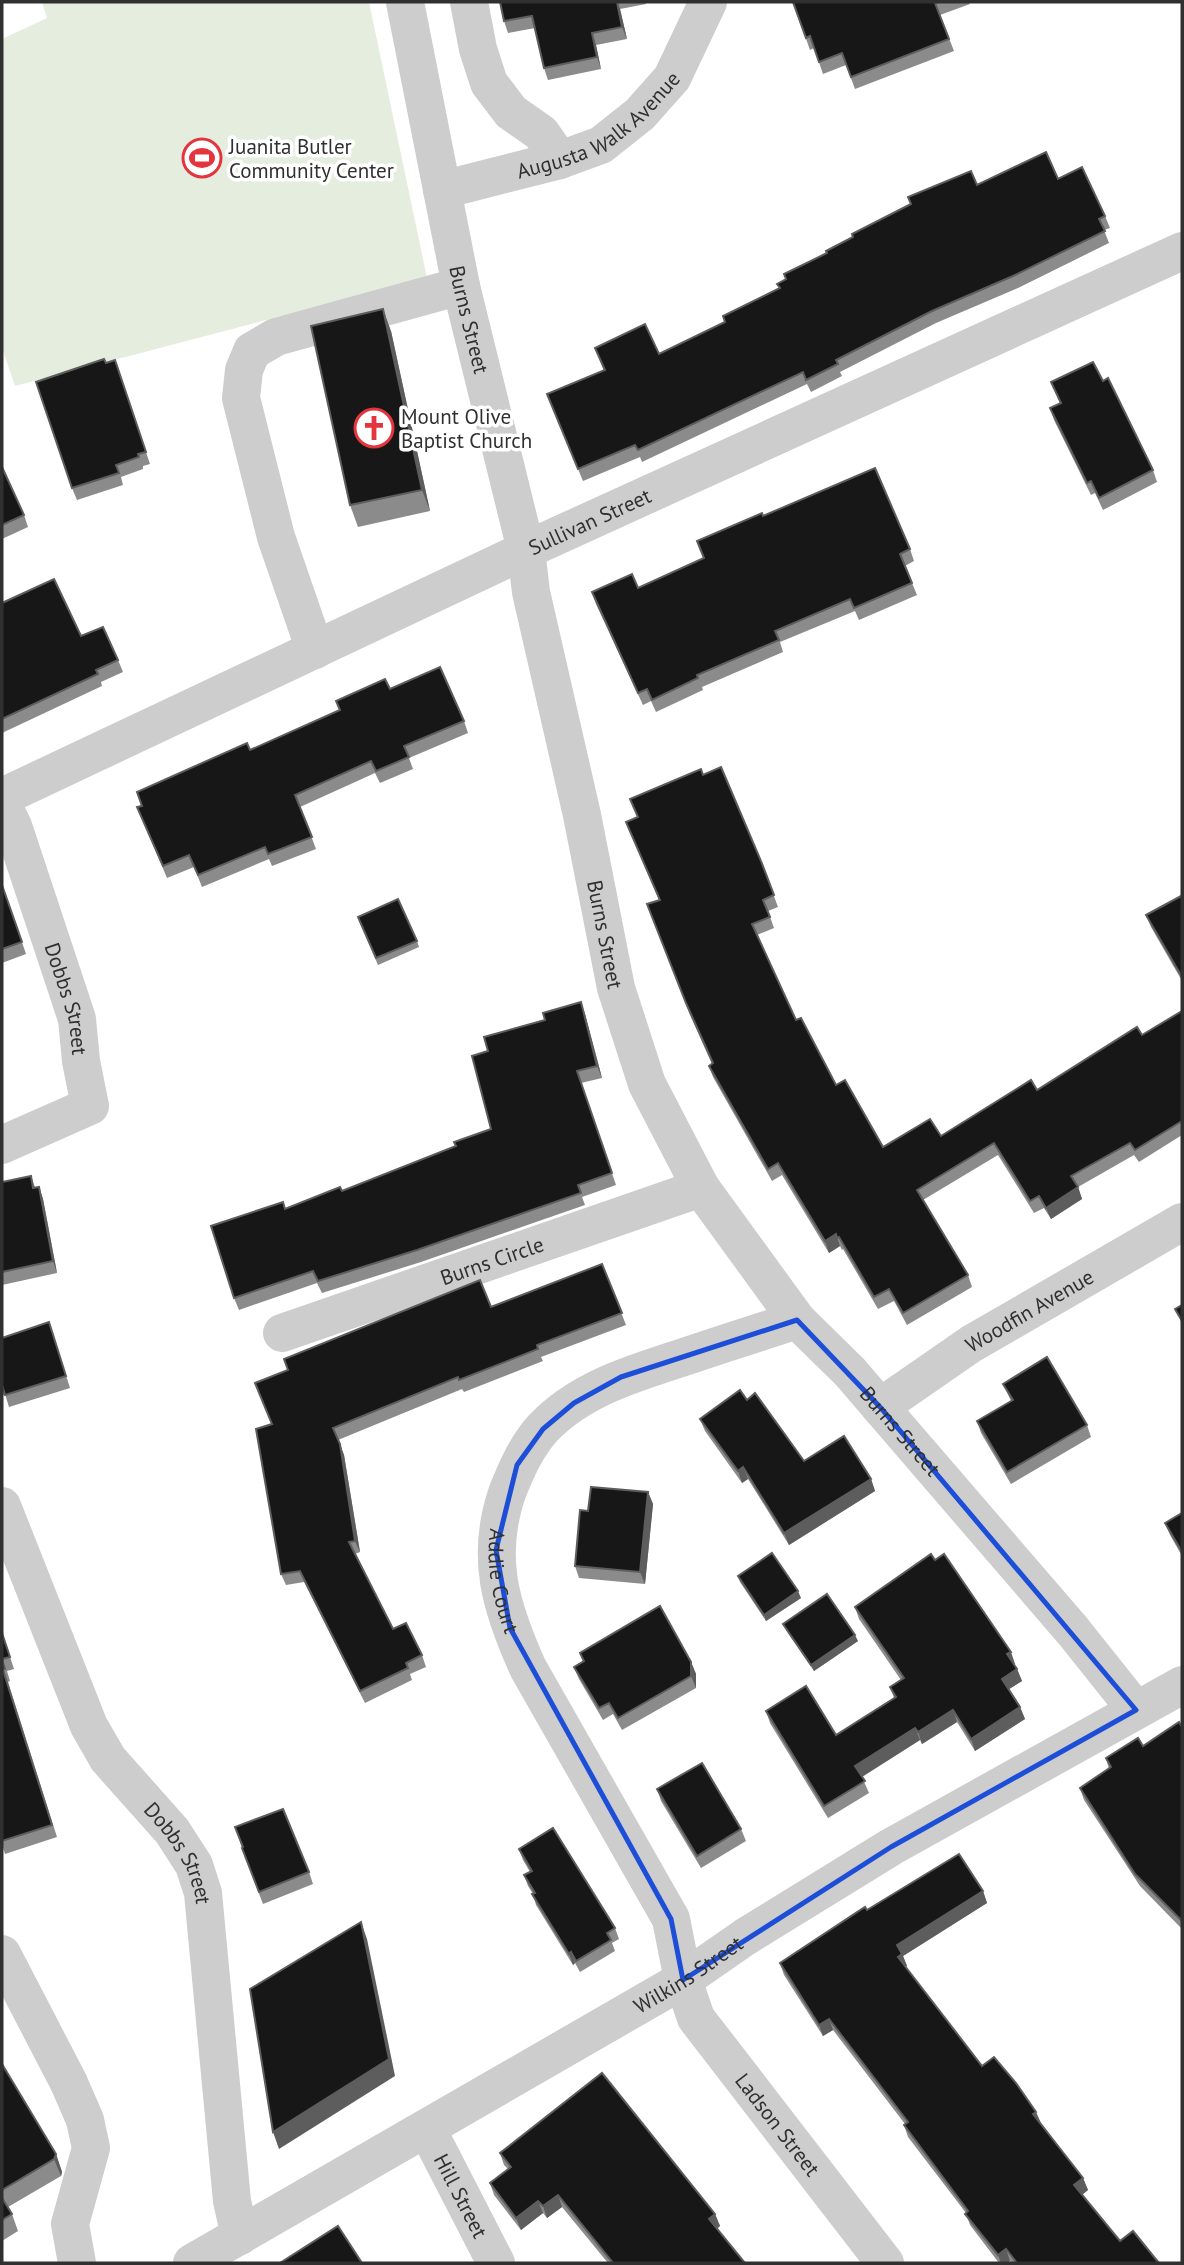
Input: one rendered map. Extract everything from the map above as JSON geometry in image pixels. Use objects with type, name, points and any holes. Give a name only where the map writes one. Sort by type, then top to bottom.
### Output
[{"type":"street","name":"Burns Street","points":[[405,2],[461,286],[526,551],[531,592],[582,814],[616,988],[647,1084],[701,1188],[797,1320],[880,1406],[1073,1631],[1136,1710]]},
{"type":"street","points":[[469,2],[478,49],[489,83],[511,112],[541,133],[560,160]]},
{"type":"street","name":"Augusta Walk Avenue","points":[[442,190],[560,160],[601,145],[640,114],[672,78],[708,2]]},
{"type":"street","name":"Sullivan Street","points":[[2,797],[526,551],[1182,251]]},
{"type":"street","points":[[315,650],[276,537],[241,398],[244,370],[252,351],[276,337],[461,286]]},
{"type":"street","name":"Dobbs Street","points":[[2,804],[13,826],[77,1019],[81,1061],[90,1106],[2,1145]]},
{"type":"street","name":"Burns Circle","points":[[282,1333],[701,1188]]},
{"type":"street","name":"Woodfin Avenue","points":[[880,1406],[971,1344],[1182,1222]]},
{"type":"street","name":"Addie Court","points":[[683,1980],[671,1919],[528,1668],[510,1628],[499,1588],[496,1550],[501,1511],[517,1465],[543,1429],[573,1402],[621,1377],[797,1320]]},
{"type":"street","name":"Dobbs Street","points":[[2,1506],[89,1726],[108,1759],[172,1831],[194,1865],[203,1893],[232,2201],[240,2236]]},
{"type":"street","name":"Wilkins Street","points":[[192,2263],[683,1980],[745,1937],[891,1847],[1182,1685]]},
{"type":"street","points":[[2,1954],[69,2083],[85,2120],[91,2148],[70,2224],[77,2263]]},
{"type":"street","name":"Ladson Street","points":[[683,1980],[696,2018],[885,2263]]},
{"type":"street","name":"Hill Street","points":[[427,2129],[496,2263]]},
{"type":"highlighted area","points":[[797,1320],[880,1407],[1136,1710],[891,1847],[683,1980],[671,1919],[510,1628],[496,1550],[517,1465],[543,1429],[574,1403],[621,1377]]},
{"type":"green space","name":"Juanita Butler Community Center","points":[[42,2],[369,2],[427,278],[15,386],[2,348],[2,39],[47,18]]},
{"type":"building","points":[[500,2],[617,2],[622,27],[592,33],[597,57],[544,68],[532,16],[504,21]]},
{"type":"building","points":[[793,2],[939,2],[935,3],[949,39],[851,77],[842,53],[819,62],[810,36],[806,38]]},
{"type":"building","points":[[1046,152],[1058,179],[1082,167],[1105,216],[1099,219],[1105,231],[1013,276],[932,311],[836,360],[838,364],[806,380],[803,372],[638,450],[635,445],[578,469],[547,394],[605,370],[595,348],[645,324],[659,354],[725,322],[723,316],[780,288],[777,284],[786,279],[784,274],[827,253],[826,251],[853,237],[852,234],[911,204],[908,197],[971,171],[977,185]]},
{"type":"building","name":"Mount Olive Baptist Church","points":[[383,309],[422,490],[350,505],[311,326]]},
{"type":"building","points":[[104,359],[106,363],[115,360],[146,452],[116,465],[119,473],[72,488],[36,382]]},
{"type":"building","points":[[1093,362],[1103,381],[1108,378],[1153,470],[1099,498],[1091,481],[1087,483],[1050,408],[1061,403],[1051,382]]},
{"type":"building","points":[[2,467],[24,515],[2,525]]},
{"type":"building","points":[[875,468],[910,549],[900,554],[912,583],[854,608],[850,599],[775,631],[779,640],[697,675],[698,678],[652,700],[647,689],[638,693],[592,592],[632,574],[638,588],[704,558],[697,541]]},
{"type":"building","points":[[54,579],[81,636],[103,627],[118,660],[96,670],[98,674],[2,719],[2,603]]},
{"type":"building","points":[[440,667],[464,721],[404,746],[409,757],[376,771],[371,761],[295,795],[312,837],[268,854],[265,847],[198,875],[189,855],[163,866],[137,807],[142,806],[137,792],[247,743],[250,750],[340,710],[336,701],[385,679],[390,689]]},
{"type":"building","points":[[721,767],[774,895],[763,900],[770,917],[752,924],[796,1020],[801,1018],[836,1085],[845,1080],[883,1147],[930,1119],[941,1136],[1031,1080],[1037,1090],[1137,1027],[1142,1035],[1182,1011],[1182,1121],[1135,1150],[1130,1143],[1071,1176],[1078,1187],[1046,1208],[1039,1196],[1030,1201],[994,1143],[917,1190],[968,1275],[903,1313],[889,1289],[874,1297],[839,1237],[837,1238],[836,1234],[825,1241],[778,1163],[768,1169],[709,1066],[713,1063],[647,904],[660,900],[626,822],[638,817],[630,799],[701,769],[703,775]]},
{"type":"building","points":[[2,885],[22,942],[2,949]]},
{"type":"building","points":[[1181,896],[1182,899],[1182,977],[1146,915]]},
{"type":"building","points":[[398,899],[417,941],[376,958],[358,917]]},
{"type":"building","points":[[581,1002],[597,1066],[577,1071],[612,1173],[578,1185],[581,1193],[417,1250],[318,1281],[313,1271],[234,1298],[211,1226],[283,1202],[285,1209],[340,1187],[342,1191],[456,1146],[454,1142],[491,1129],[472,1056],[488,1051],[484,1037],[545,1020],[543,1013]]},
{"type":"building","points":[[31,1176],[33,1188],[39,1187],[53,1261],[2,1272],[2,1182]]},
{"type":"building","points":[[602,1264],[622,1313],[537,1345],[538,1349],[459,1380],[458,1377],[333,1428],[340,1444],[355,1541],[349,1542],[393,1629],[406,1623],[422,1655],[406,1663],[408,1668],[360,1691],[300,1571],[281,1574],[256,1429],[272,1424],[255,1383],[288,1370],[284,1359],[480,1280],[491,1307]]},
{"type":"building","points":[[1182,1305],[1182,1321],[1175,1309]]},
{"type":"building","points":[[49,1322],[66,1376],[5,1395],[2,1385],[2,1338]]},
{"type":"building","points":[[1047,1357],[1087,1425],[1007,1472],[977,1421],[1013,1400],[1003,1384]]},
{"type":"building","points":[[740,1390],[747,1400],[755,1393],[804,1461],[844,1436],[871,1479],[784,1533],[743,1467],[738,1471],[700,1419]]},
{"type":"building","points":[[591,1487],[648,1492],[640,1572],[575,1566],[580,1510],[588,1511]]},
{"type":"building","points":[[1182,1513],[1182,1552],[1165,1523]]},
{"type":"building","points":[[772,1553],[798,1591],[764,1615],[738,1576]]},
{"type":"building","points":[[931,1554],[935,1560],[944,1554],[1011,1652],[1007,1654],[1017,1669],[1002,1679],[1020,1707],[971,1739],[953,1710],[918,1732],[915,1728],[855,1766],[865,1781],[824,1806],[766,1711],[806,1686],[836,1735],[896,1697],[890,1687],[904,1678],[855,1607]]},
{"type":"building","points":[[827,1594],[855,1635],[811,1665],[783,1624]]},
{"type":"building","points":[[660,1606],[691,1662],[691,1676],[618,1718],[609,1703],[599,1708],[574,1667],[584,1661],[580,1653]]},
{"type":"building","points":[[2,1633],[10,1657],[2,1659]]},
{"type":"building","points":[[2,1659],[3,1670],[52,1825],[2,1841]]},
{"type":"building","points":[[1179,1722],[1182,1727],[1182,1921],[1135,1874],[1080,1788],[1111,1767],[1106,1758],[1138,1738],[1143,1746]]},
{"type":"building","points":[[702,1763],[741,1829],[697,1856],[657,1789]]},
{"type":"building","points":[[283,1809],[309,1872],[259,1892],[235,1827]]},
{"type":"building","points":[[553,1828],[615,1928],[607,1933],[611,1940],[576,1961],[532,1894],[535,1893],[524,1875],[532,1871],[519,1849]]},
{"type":"building","points":[[959,1854],[983,1891],[897,1945],[902,1954],[898,1957],[982,2066],[994,2057],[1016,2083],[1036,2112],[1033,2114],[1083,2178],[1074,2185],[1120,2241],[1133,2231],[1159,2263],[1017,2263],[1006,2249],[998,2255],[965,2214],[968,2211],[904,2125],[908,2122],[829,2019],[819,2025],[780,1963],[865,1907],[867,1910]]},
{"type":"building","points":[[361,1922],[389,2059],[273,2132],[250,1989]]},
{"type":"building","points":[[2,2064],[56,2154],[54,2159],[2,2190]]},
{"type":"building","points":[[602,2073],[715,2214],[709,2219],[745,2263],[613,2263],[558,2195],[543,2206],[538,2201],[516,2218],[490,2183],[511,2167],[500,2153]]},
{"type":"building","points":[[2,2198],[12,2214],[2,2220]]},
{"type":"building","points":[[338,2226],[362,2263],[280,2263]]},
{"type":"place","name":"Juanita Butler Community Center","points":[[202,158]]},
{"type":"place","name":"Mount Olive Baptist Church","points":[[374,428]]}]
